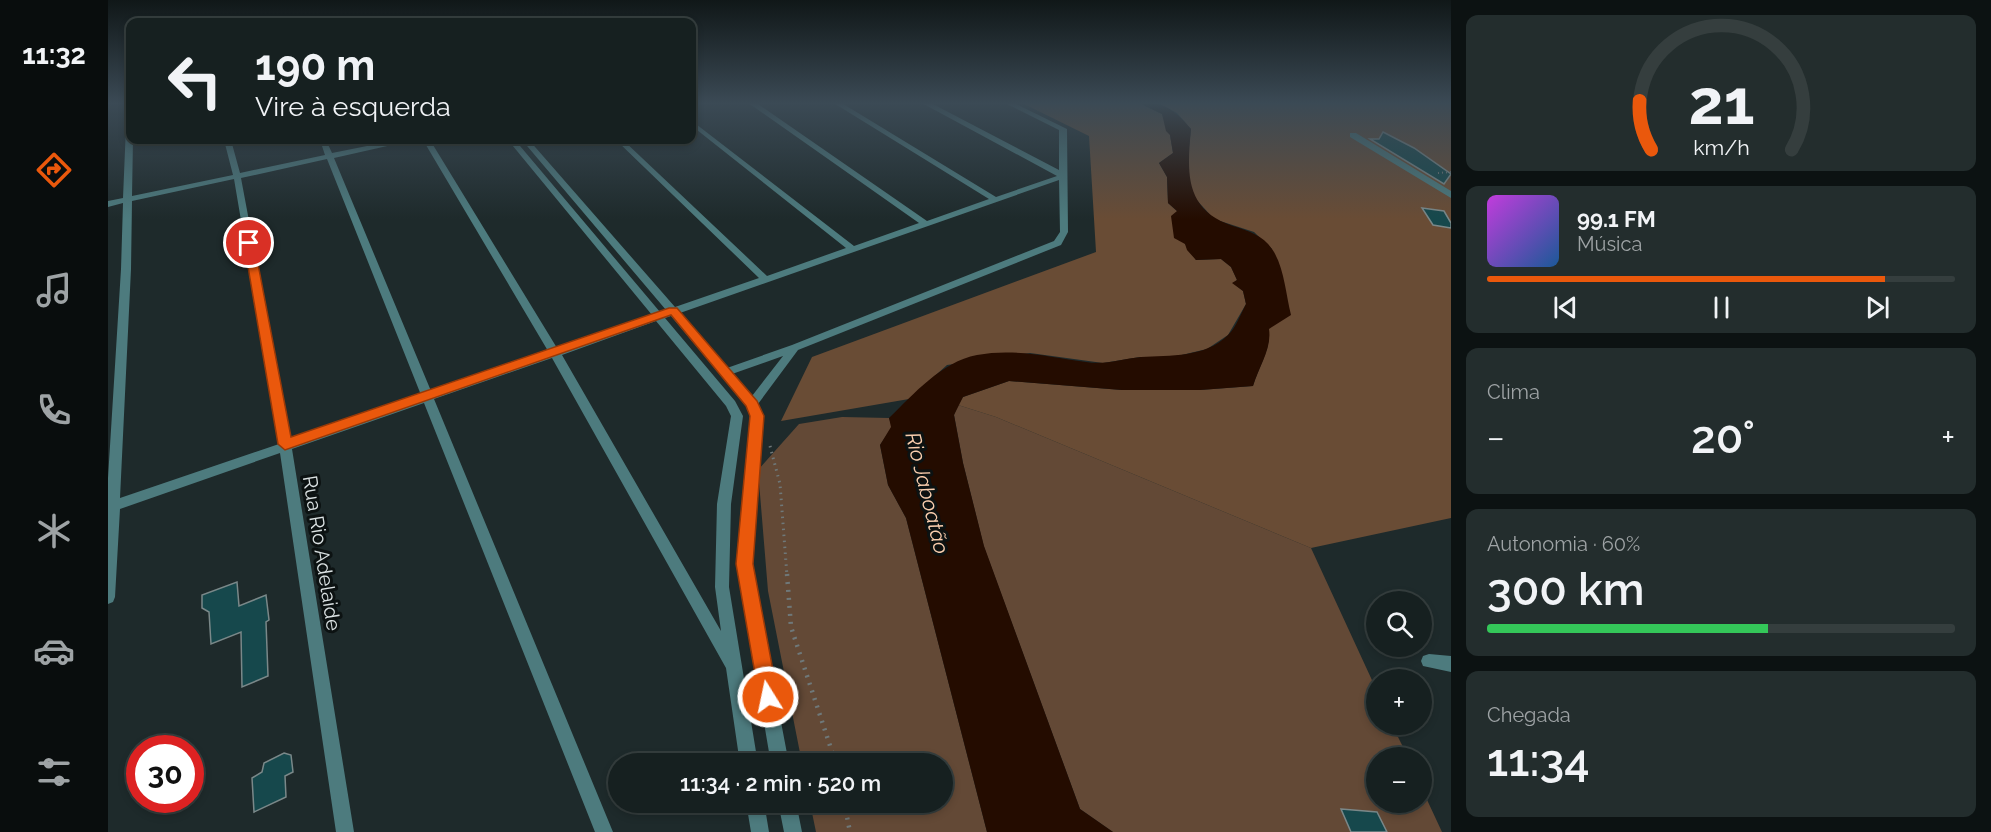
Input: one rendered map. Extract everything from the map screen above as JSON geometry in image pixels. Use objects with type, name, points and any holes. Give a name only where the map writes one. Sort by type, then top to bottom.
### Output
[{"type":"street","points":[[715,141],[853,249]]},
{"type":"street","points":[[806,141],[926,224]]},
{"type":"street","points":[[899,141],[996,200]]},
{"type":"street","points":[[997,141],[1064,176]]},
{"type":"street","points":[[726,372],[794,348],[1058,243],[1064,232],[1063,141]]},
{"type":"street","points":[[1363,141],[1451,195]]},
{"type":"street","points":[[108,597],[110,507],[126,269],[129,144]]},
{"type":"street","name":"Rua Rio Adelaide","points":[[228,144],[237,176],[285,444],[345,832]]},
{"type":"street","points":[[324,144],[604,832]]},
{"type":"street","points":[[108,204],[386,144]]},
{"type":"street","points":[[428,144],[554,351],[733,668]]},
{"type":"street","points":[[514,144],[731,404],[736,416],[724,504],[722,587],[747,753]]},
{"type":"street","points":[[528,144],[726,372],[752,404],[757,416],[744,564],[778,753]]},
{"type":"street","points":[[623,144],[765,279]]},
{"type":"street","points":[[110,507],[285,444],[1064,176]]},
{"type":"street","points":[[752,404],[794,348]]},
{"type":"street","points":[[1429,661],[1451,664]]},
{"type":"street","points":[[757,813],[760,832]]},
{"type":"street","points":[[790,813],[793,832]]},
{"type":"path","points":[[768,439],[780,484],[791,627],[832,753]]},
{"type":"path","points":[[846,813],[850,832]]},
{"type":"shaded area","points":[[1089,141],[1171,141],[1173,153],[1159,163],[1167,177],[1168,203],[1177,211],[1185,244],[1196,260],[1221,259],[1231,267],[1237,280],[1233,283],[1243,291],[1246,304],[1228,335],[1207,349],[1173,357],[1140,357],[1103,363],[1030,353],[947,365],[909,399],[781,421],[812,357],[1096,252]]},
{"type":"shaded area","points":[[1190,141],[1451,141],[1451,518],[1311,548],[996,417],[958,405],[963,397],[1009,381],[1122,390],[1200,390],[1253,386],[1269,336],[1272,249],[1254,232],[1214,219],[1193,196],[1187,166]]},
{"type":"shaded area","points":[[958,405],[996,417],[1311,548],[1367,669],[1366,735],[1397,735],[1403,747],[1366,747],[1366,813],[1432,813],[1432,810],[1442,832],[1113,832],[1080,809],[984,547],[963,463],[954,415]]},
{"type":"shaded area","points":[[842,417],[889,418],[892,427],[880,445],[888,485],[906,518],[987,832],[816,832],[812,813],[953,813],[953,753],[800,753],[768,591],[758,470],[799,424]]},
{"type":"water","name":"Rio Jaboatão","points":[[1171,141],[1190,141],[1190,174],[1197,200],[1217,219],[1255,234],[1268,244],[1279,264],[1291,315],[1269,329],[1269,344],[1253,386],[1200,390],[1122,390],[1009,381],[963,397],[954,415],[963,463],[984,546],[1080,809],[1113,832],[987,832],[906,518],[888,485],[880,445],[891,427],[889,418],[929,380],[952,364],[964,359],[1005,352],[1093,363],[1187,354],[1209,348],[1231,332],[1246,304],[1243,291],[1232,283],[1237,280],[1231,267],[1221,259],[1196,260],[1185,244],[1174,238],[1171,216],[1177,211],[1168,203],[1167,177],[1159,163],[1173,153]]},
{"type":"building","points":[[1373,141],[1400,141],[1414,148],[1451,174],[1444,184]]},
{"type":"building","points":[[1422,208],[1444,211],[1451,223],[1451,228],[1433,225]]},
{"type":"building","points":[[237,582],[239,606],[266,595],[269,620],[266,622],[268,676],[242,687],[241,632],[211,644],[209,612],[202,608],[202,595]]},
{"type":"building","points":[[284,753],[291,755],[293,772],[285,776],[286,797],[254,812],[252,778],[262,772],[264,763]]},
{"type":"building","points":[[1341,809],[1378,813],[1387,832],[1351,832]]},
{"type":"route","points":[[249,243],[285,444],[673,310],[752,404],[757,416],[744,564],[768,697]]}]
